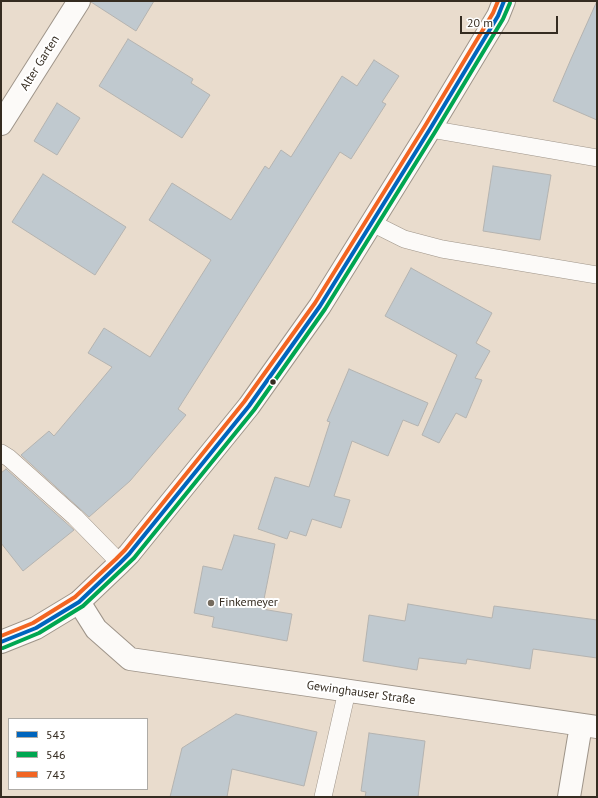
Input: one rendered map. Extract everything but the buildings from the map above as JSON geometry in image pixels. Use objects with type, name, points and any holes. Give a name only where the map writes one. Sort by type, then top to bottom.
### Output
[{"type":"street","name":"Alter Garten","points":[[1,124],[79,1]]},
{"type":"street","points":[[1,642],[36,628],[78,602],[120,563],[129,554],[249,406],[320,306],[430,129],[498,16],[504,1]]},
{"type":"street","name":"Gewinghauser Straße","points":[[78,602],[96,629],[130,659],[589,726]]},
{"type":"street","points":[[569,797],[589,726]]},
{"type":"lane","points":[[430,129],[597,158]]},
{"type":"lane","points":[[372,223],[404,239],[442,249],[597,275]]},
{"type":"lane","points":[[1,453],[9,458],[75,517],[120,563]]},
{"type":"lane","points":[[323,797],[347,691]]},
{"type":"transit line","name":"743","points":[[1,636],[33,623],[75,597],[116,559],[125,550],[244,402],[315,303],[425,126],[493,13],[498,1]]},
{"type":"transit line","name":"543","points":[[1,642],[36,628],[79,602],[120,563],[129,554],[249,406],[320,306],[430,129],[498,16],[504,1]]},
{"type":"transit line","name":"546","points":[[3,648],[39,633],[83,606],[134,558],[254,410],[325,309],[435,132],[503,19],[510,3]]},
{"type":"place","name":"Finkemeyer","points":[[211,603]]}]
